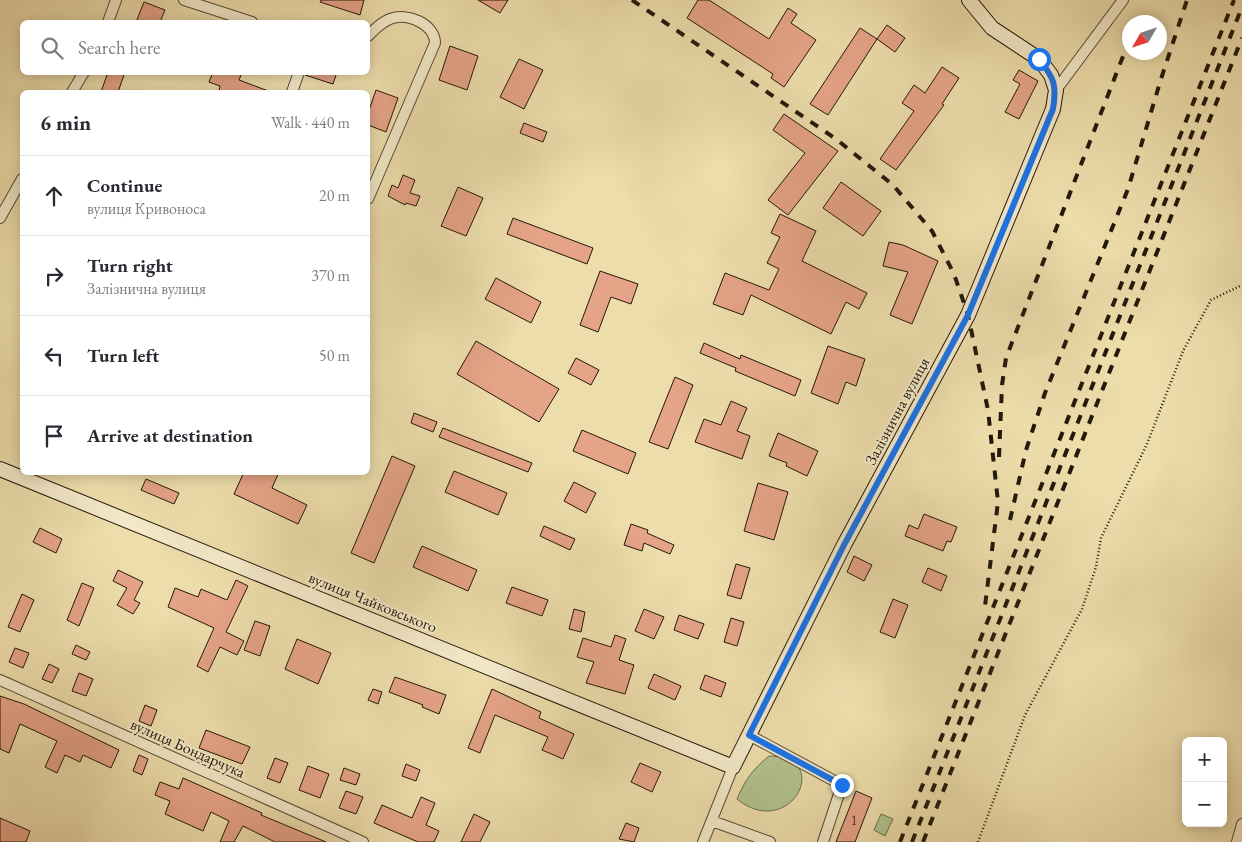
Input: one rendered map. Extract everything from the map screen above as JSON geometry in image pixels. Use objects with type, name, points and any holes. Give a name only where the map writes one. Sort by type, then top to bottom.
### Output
[{"type":"street","points":[[109,20],[116,0]]},
{"type":"street","points":[[184,0],[246,20]]},
{"type":"street","points":[[969,0],[992,28],[1039,59],[1051,75],[1056,90]]},
{"type":"street","name":"Залізнична вулиця","points":[[703,842],[733,767],[844,545],[968,315],[1053,109],[1056,90],[1123,0]]},
{"type":"street","points":[[370,34],[390,18],[401,17],[421,22],[429,28],[435,35],[435,43],[370,194]]},
{"type":"street","points":[[73,90],[82,75]]},
{"type":"street","points":[[293,90],[297,75]]},
{"type":"street","points":[[0,218],[20,183]]},
{"type":"street","name":"вулиця Чайковського","points":[[0,469],[733,767]]},
{"type":"street","name":"вулиця Бондарчука","points":[[0,680],[363,842]]},
{"type":"street","points":[[749,735],[842,785],[823,842]]},
{"type":"street","points":[[712,820],[770,842]]},
{"type":"street","points":[[1237,842],[1242,824]]},
{"type":"path","points":[[978,842],[1025,716],[1082,609],[1096,567],[1101,538],[1147,444],[1183,350],[1211,300],[1242,285]]},
{"type":"green space","points":[[769,756],[789,760],[799,769],[802,781],[798,794],[788,804],[774,810],[756,809],[737,799],[750,775]]},
{"type":"green space","points":[[881,814],[893,819],[885,836],[874,830]]},
{"type":"building","points":[[321,0],[364,0],[360,15],[320,2]]},
{"type":"building","points":[[478,0],[508,0],[500,13]]},
{"type":"building","points":[[698,0],[709,0],[769,39],[788,8],[797,14],[791,23],[816,40],[784,87],[771,78],[773,74],[687,18]]},
{"type":"building","points":[[144,2],[165,10],[161,20],[137,20]]},
{"type":"building","points":[[887,25],[905,38],[895,52],[877,39]]},
{"type":"building","points":[[860,28],[877,39],[828,115],[810,104]]},
{"type":"building","points":[[450,46],[478,56],[467,90],[439,80]]},
{"type":"building","points":[[519,59],[543,70],[524,109],[500,97]]},
{"type":"building","points":[[942,67],[959,78],[942,104],[944,105],[896,170],[880,159],[914,111],[902,103],[914,85],[925,93]]},
{"type":"building","points":[[1019,70],[1038,81],[1019,119],[1005,112],[1020,84],[1013,80]]},
{"type":"building","points":[[107,75],[124,75],[119,90],[102,90]]},
{"type":"building","points":[[212,75],[241,75],[239,80],[266,90],[219,90],[220,86],[209,82]]},
{"type":"building","points":[[305,75],[336,75],[333,84]]},
{"type":"building","points":[[376,90],[398,98],[386,132],[370,126],[370,107]]},
{"type":"building","points":[[784,114],[838,151],[788,215],[768,200],[805,153],[773,130]]},
{"type":"building","points":[[524,123],[547,132],[543,142],[520,133]]},
{"type":"building","points":[[403,175],[415,180],[410,193],[420,196],[416,206],[406,203],[405,205],[388,196],[392,185],[398,188]]},
{"type":"building","points":[[841,182],[881,211],[863,236],[823,208]]},
{"type":"building","points":[[458,187],[483,198],[466,236],[441,226]]},
{"type":"building","points":[[780,214],[816,231],[802,261],[867,293],[859,309],[846,302],[831,334],[751,295],[743,315],[713,304],[725,273],[769,290],[779,269],[767,263],[780,237],[771,233]]},
{"type":"building","points":[[513,218],[593,248],[587,264],[507,234]]},
{"type":"building","points":[[889,242],[903,245],[938,261],[912,324],[890,315],[908,272],[883,266]]},
{"type":"building","points":[[600,271],[638,284],[631,304],[611,297],[598,332],[580,325]]},
{"type":"building","points":[[496,278],[541,302],[531,323],[485,299]]},
{"type":"building","points":[[476,341],[559,389],[539,422],[457,374]]},
{"type":"building","points":[[704,343],[740,359],[741,355],[801,380],[795,396],[735,371],[736,368],[700,353]]},
{"type":"building","points":[[828,346],[865,359],[856,386],[846,382],[838,404],[811,393]]},
{"type":"building","points":[[576,358],[599,370],[591,385],[568,373]]},
{"type":"building","points":[[675,377],[693,385],[668,449],[649,442]]},
{"type":"building","points":[[731,401],[747,408],[737,431],[750,436],[742,459],[695,442],[704,419],[721,425]]},
{"type":"building","points":[[414,413],[437,422],[433,432],[411,423]]},
{"type":"building","points":[[443,428],[532,463],[528,472],[439,437]]},
{"type":"building","points":[[582,430],[636,453],[628,474],[573,451]]},
{"type":"building","points":[[778,433],[818,451],[807,476],[786,466],[787,463],[769,456]]},
{"type":"building","points":[[392,456],[415,466],[374,563],[351,553]]},
{"type":"building","points":[[454,471],[507,493],[498,515],[445,492]]},
{"type":"building","points":[[243,475],[278,475],[272,488],[307,505],[298,524],[234,494]]},
{"type":"building","points":[[146,479],[179,493],[174,504],[141,490]]},
{"type":"building","points":[[574,482],[596,493],[586,513],[564,501]]},
{"type":"building","points":[[758,483],[788,492],[774,540],[744,531]]},
{"type":"building","points":[[924,514],[957,527],[951,542],[947,541],[943,551],[905,536],[909,525],[918,529]]},
{"type":"building","points":[[631,524],[648,530],[647,533],[674,545],[670,554],[644,543],[642,551],[624,545]]},
{"type":"building","points":[[544,526],[575,539],[570,550],[540,536]]},
{"type":"building","points":[[40,528],[62,539],[56,553],[33,542]]},
{"type":"building","points":[[422,546],[477,570],[468,591],[413,567]]},
{"type":"building","points":[[854,556],[872,565],[864,581],[847,572]]},
{"type":"building","points":[[736,564],[750,568],[741,599],[727,595]]},
{"type":"building","points":[[928,568],[947,576],[941,591],[922,582]]},
{"type":"building","points":[[118,570],[143,582],[134,600],[140,603],[133,614],[117,605],[127,588],[113,581]]},
{"type":"building","points":[[236,580],[248,586],[226,632],[244,641],[237,655],[220,647],[208,672],[197,666],[214,628],[168,607],[175,588],[198,597],[201,589],[227,600]]},
{"type":"building","points":[[82,583],[94,588],[79,626],[67,620]]},
{"type":"building","points":[[512,587],[548,600],[542,616],[506,603]]},
{"type":"building","points":[[22,594],[34,600],[20,632],[8,627]]},
{"type":"building","points":[[893,599],[908,605],[895,638],[880,632]]},
{"type":"building","points":[[574,609],[585,612],[581,632],[569,629]]},
{"type":"building","points":[[644,609],[664,617],[654,639],[635,631]]},
{"type":"building","points":[[679,615],[704,624],[698,639],[674,630]]},
{"type":"building","points":[[731,618],[744,622],[737,646],[724,642]]},
{"type":"building","points":[[255,621],[270,626],[260,656],[244,650]]},
{"type":"building","points":[[615,635],[626,639],[619,660],[634,665],[625,694],[586,683],[594,662],[577,657],[583,638],[611,647]]},
{"type":"building","points":[[297,639],[331,653],[318,684],[285,669]]},
{"type":"building","points":[[76,645],[90,652],[86,660],[72,654]]},
{"type":"building","points":[[15,648],[29,653],[23,668],[9,662]]},
{"type":"building","points":[[49,664],[59,669],[52,683],[42,679]]},
{"type":"building","points":[[79,673],[93,679],[86,696],[72,691]]},
{"type":"building","points":[[654,674],[681,686],[675,700],[648,688]]},
{"type":"building","points":[[705,675],[726,683],[721,697],[700,689]]},
{"type":"building","points":[[395,677],[446,695],[439,714],[422,707],[423,705],[389,692]]},
{"type":"building","points":[[373,689],[382,692],[378,704],[368,700]]},
{"type":"building","points":[[492,689],[541,712],[539,718],[574,734],[563,759],[542,750],[548,737],[495,715],[480,753],[468,748]]},
{"type":"building","points":[[0,696],[24,704],[119,750],[111,768],[83,755],[80,762],[65,755],[57,773],[45,767],[57,741],[20,724],[9,753],[0,749]]},
{"type":"building","points":[[145,705],[157,710],[151,726],[139,721]]},
{"type":"building","points":[[206,730],[250,747],[242,764],[199,748]]},
{"type":"building","points":[[139,755],[148,759],[142,775],[133,771]]},
{"type":"building","points":[[275,758],[288,763],[280,783],[267,778]]},
{"type":"building","points":[[640,763],[661,772],[652,792],[631,782]]},
{"type":"building","points":[[406,764],[420,770],[416,781],[402,776]]},
{"type":"building","points":[[308,766],[329,774],[320,798],[299,790]]},
{"type":"building","points":[[344,768],[360,774],[356,785],[340,780]]},
{"type":"building","points":[[183,778],[262,813],[261,815],[326,842],[275,842],[243,826],[234,842],[220,842],[229,821],[211,812],[203,831],[165,814],[170,801],[155,795],[160,782],[179,789]]},
{"type":"building","points":[[346,791],[363,797],[356,814],[339,808]]},
{"type":"building","points":[[856,791],[872,798],[855,842],[836,842]]},
{"type":"building","points":[[421,797],[435,803],[426,825],[439,831],[434,842],[418,842],[374,823],[382,805],[412,818]]},
{"type":"building","points":[[474,814],[490,822],[480,842],[461,842]]},
{"type":"building","points":[[0,818],[30,831],[26,842],[0,842]]},
{"type":"building","points":[[626,823],[639,828],[634,842],[619,839]]},
{"type":"railway","points":[[632,0],[836,139],[893,185],[932,231],[954,274],[968,315],[988,410],[998,502],[985,606]]},
{"type":"railway","points":[[1010,520],[1026,450],[1045,393],[1128,189],[1187,0]]},
{"type":"railway","points":[[900,842],[1234,0]]},
{"type":"railway","points":[[912,842],[1242,7]]},
{"type":"railway","points":[[923,842],[1242,38]]},
{"type":"railway","points":[[999,457],[1002,385],[1006,358],[1122,59]]},
{"type":"route","points":[[842,785],[749,735],[844,545],[968,315],[1053,109],[1056,90],[1051,75],[1039,59]]}]
